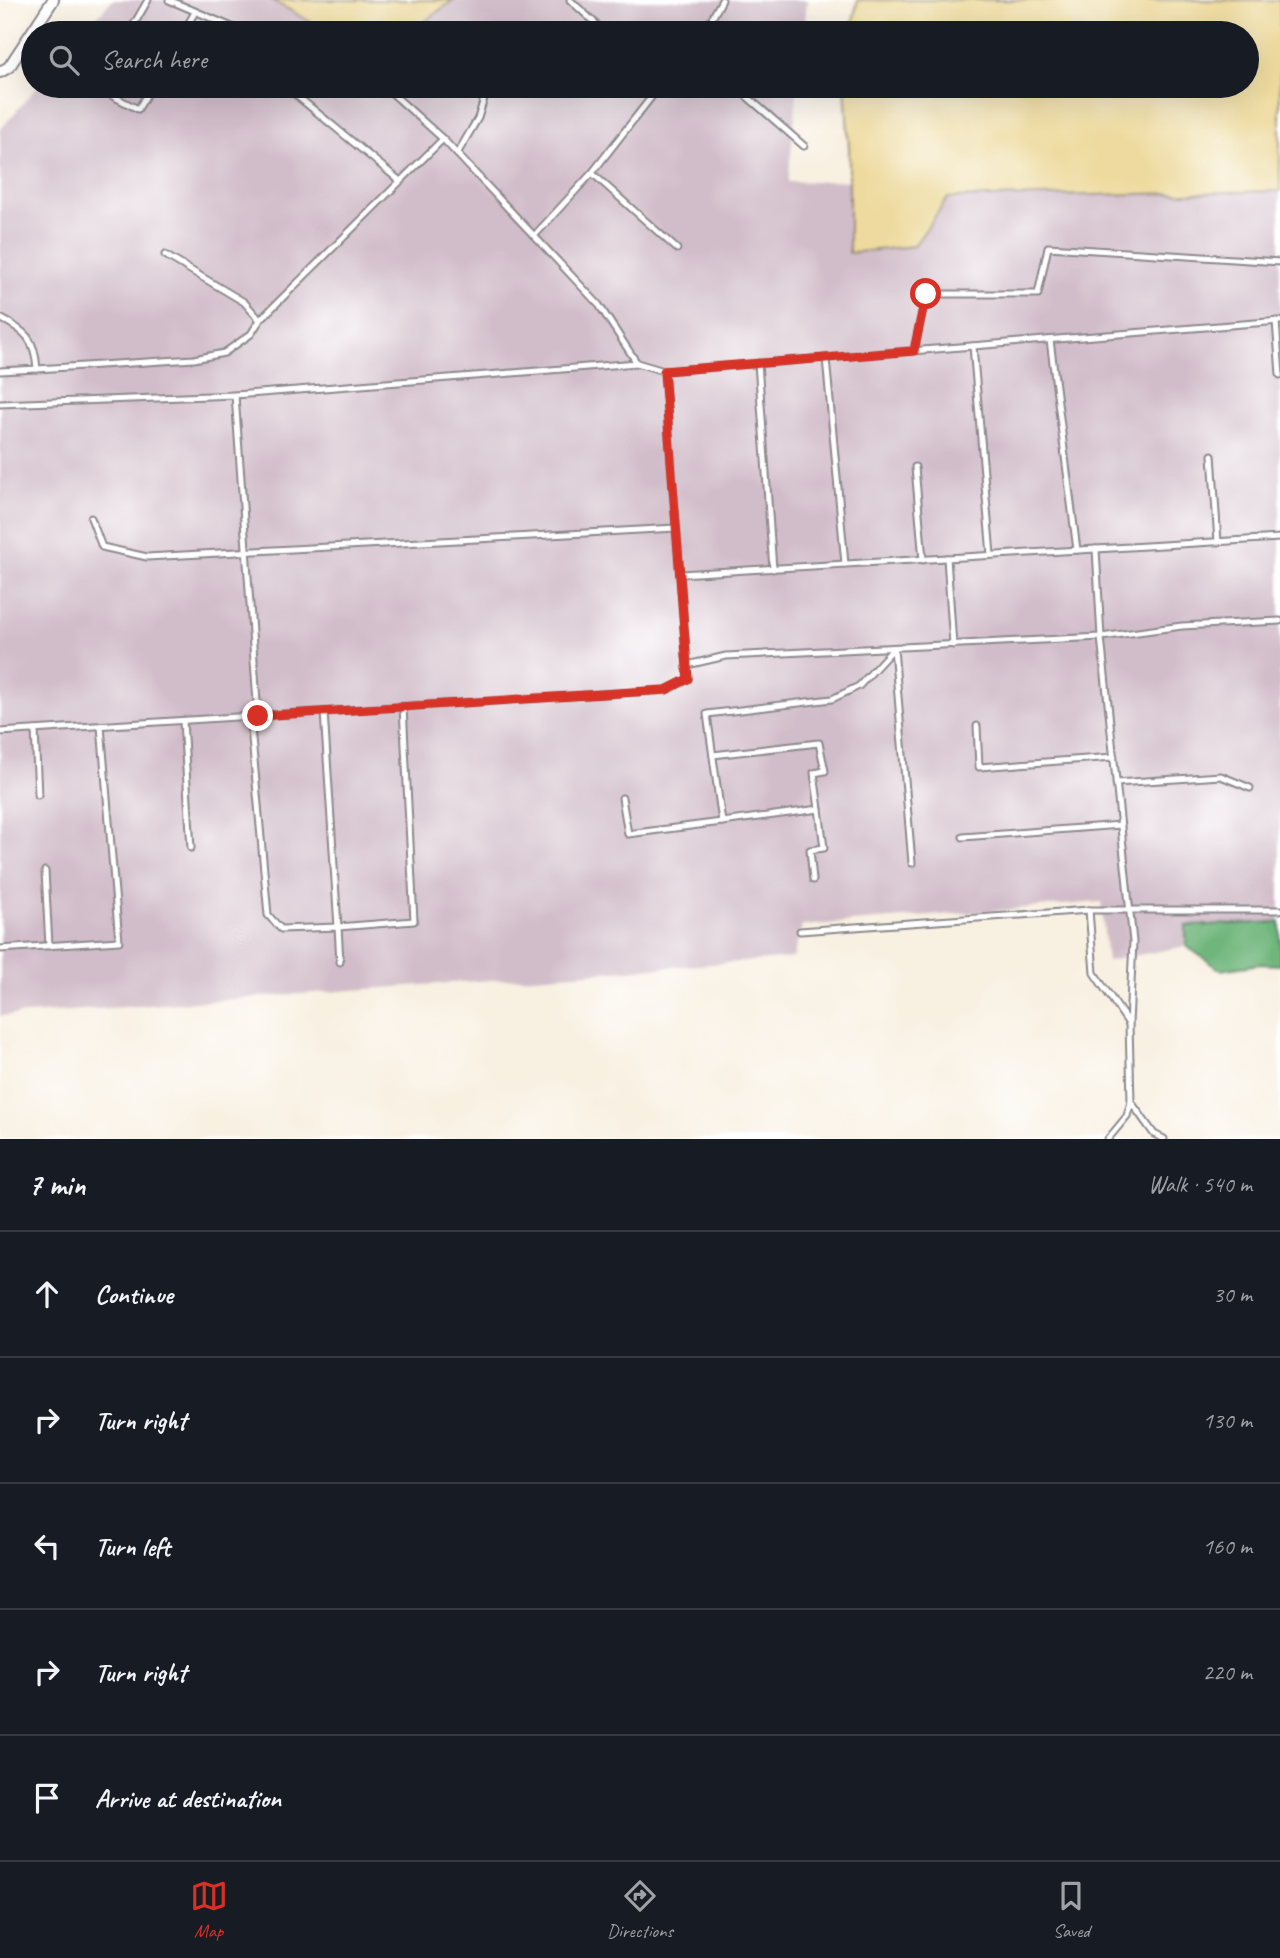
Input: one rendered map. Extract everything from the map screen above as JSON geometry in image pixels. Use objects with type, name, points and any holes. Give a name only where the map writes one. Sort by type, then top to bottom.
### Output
[{"type":"street","points":[[39,21],[52,0]]},
{"type":"street","points":[[0,72],[9,67],[21,48]]},
{"type":"lane","points":[[136,21],[148,0]]},
{"type":"lane","points":[[169,0],[217,21]]},
{"type":"lane","points":[[570,0],[593,21]]},
{"type":"lane","points":[[711,21],[722,0]]},
{"type":"lane","points":[[190,21],[195,12]]},
{"type":"lane","points":[[117,98],[138,109],[145,98]]},
{"type":"lane","points":[[300,98],[400,181]]},
{"type":"lane","points":[[397,98],[443,139],[599,305],[637,363]]},
{"type":"lane","points":[[457,154],[478,118],[484,98]]},
{"type":"lane","points":[[534,236],[592,173],[651,98]]},
{"type":"lane","points":[[749,98],[804,146]]},
{"type":"lane","points":[[0,371],[194,359],[224,353],[251,334],[260,320],[443,139]]},
{"type":"lane","points":[[592,173],[677,249]]},
{"type":"lane","points":[[914,351],[926,294],[1038,294],[1048,247],[1280,262]]},
{"type":"lane","points":[[165,255],[244,302],[260,320]]},
{"type":"lane","points":[[0,318],[21,329],[36,348],[37,369]]},
{"type":"lane","points":[[0,404],[235,395],[637,363],[664,371],[1278,321],[1280,375]]},
{"type":"lane","points":[[1050,340],[1077,550]]},
{"type":"lane","points":[[974,346],[991,555]]},
{"type":"lane","points":[[826,358],[845,564]]},
{"type":"lane","points":[[758,363],[773,569]]},
{"type":"lane","points":[[0,732],[666,690],[688,679],[664,371]]},
{"type":"lane","points":[[235,395],[258,716]]},
{"type":"lane","points":[[1212,455],[1218,542]]},
{"type":"lane","points":[[915,467],[923,559]]},
{"type":"lane","points":[[91,518],[103,547],[147,557],[676,528]]},
{"type":"lane","points":[[680,574],[1280,538]]},
{"type":"lane","points":[[1096,549],[1101,637],[1133,942],[1129,1024],[1131,1102],[1127,1116],[1108,1139]]},
{"type":"lane","points":[[947,558],[953,645]]},
{"type":"lane","points":[[687,665],[726,656],[1101,637],[1182,626],[1280,621]]},
{"type":"lane","points":[[722,822],[707,715],[832,699],[859,686],[894,648]]},
{"type":"lane","points":[[894,648],[912,863]]},
{"type":"lane","points":[[250,716],[268,915],[281,929],[338,927],[414,921],[403,707]]},
{"type":"lane","points":[[324,712],[340,962]]},
{"type":"lane","points":[[183,720],[191,849]]},
{"type":"lane","points":[[0,949],[118,941],[101,726]]},
{"type":"lane","points":[[977,726],[979,767],[1114,757]]},
{"type":"lane","points":[[35,730],[38,795]]},
{"type":"lane","points":[[713,755],[819,743],[825,771],[814,773],[824,848],[810,850],[813,880]]},
{"type":"lane","points":[[1116,783],[1221,776],[1250,789]]},
{"type":"lane","points":[[622,798],[628,834],[819,809]]},
{"type":"lane","points":[[963,837],[1121,825]]},
{"type":"lane","points":[[45,871],[49,946]]},
{"type":"lane","points":[[800,931],[1089,910],[1280,910]]},
{"type":"lane","points":[[1089,910],[1094,973],[1129,1024]]},
{"type":"lane","points":[[1131,1102],[1154,1134],[1164,1139]]},
{"type":"shaded area","points":[[112,0],[807,0],[805,21],[94,21]]},
{"type":"shaded area","points":[[28,98],[797,98],[788,182],[1280,170],[1280,922],[1187,926],[1186,946],[1107,961],[1101,902],[802,926],[793,958],[0,1016],[0,130]]},
{"type":"green space","points":[[1280,922],[1280,965],[1260,964],[1221,970],[1186,946],[1186,926]]},
{"type":"sand","points":[[272,0],[453,0],[426,21],[309,21]]},
{"type":"sand","points":[[858,0],[1280,0],[1280,191],[948,198],[914,246],[849,253],[849,147],[846,98],[1259,98],[1259,21],[853,21]]},
{"type":"route","points":[[258,716],[666,690],[688,679],[664,371],[914,351],[926,294]]}]
